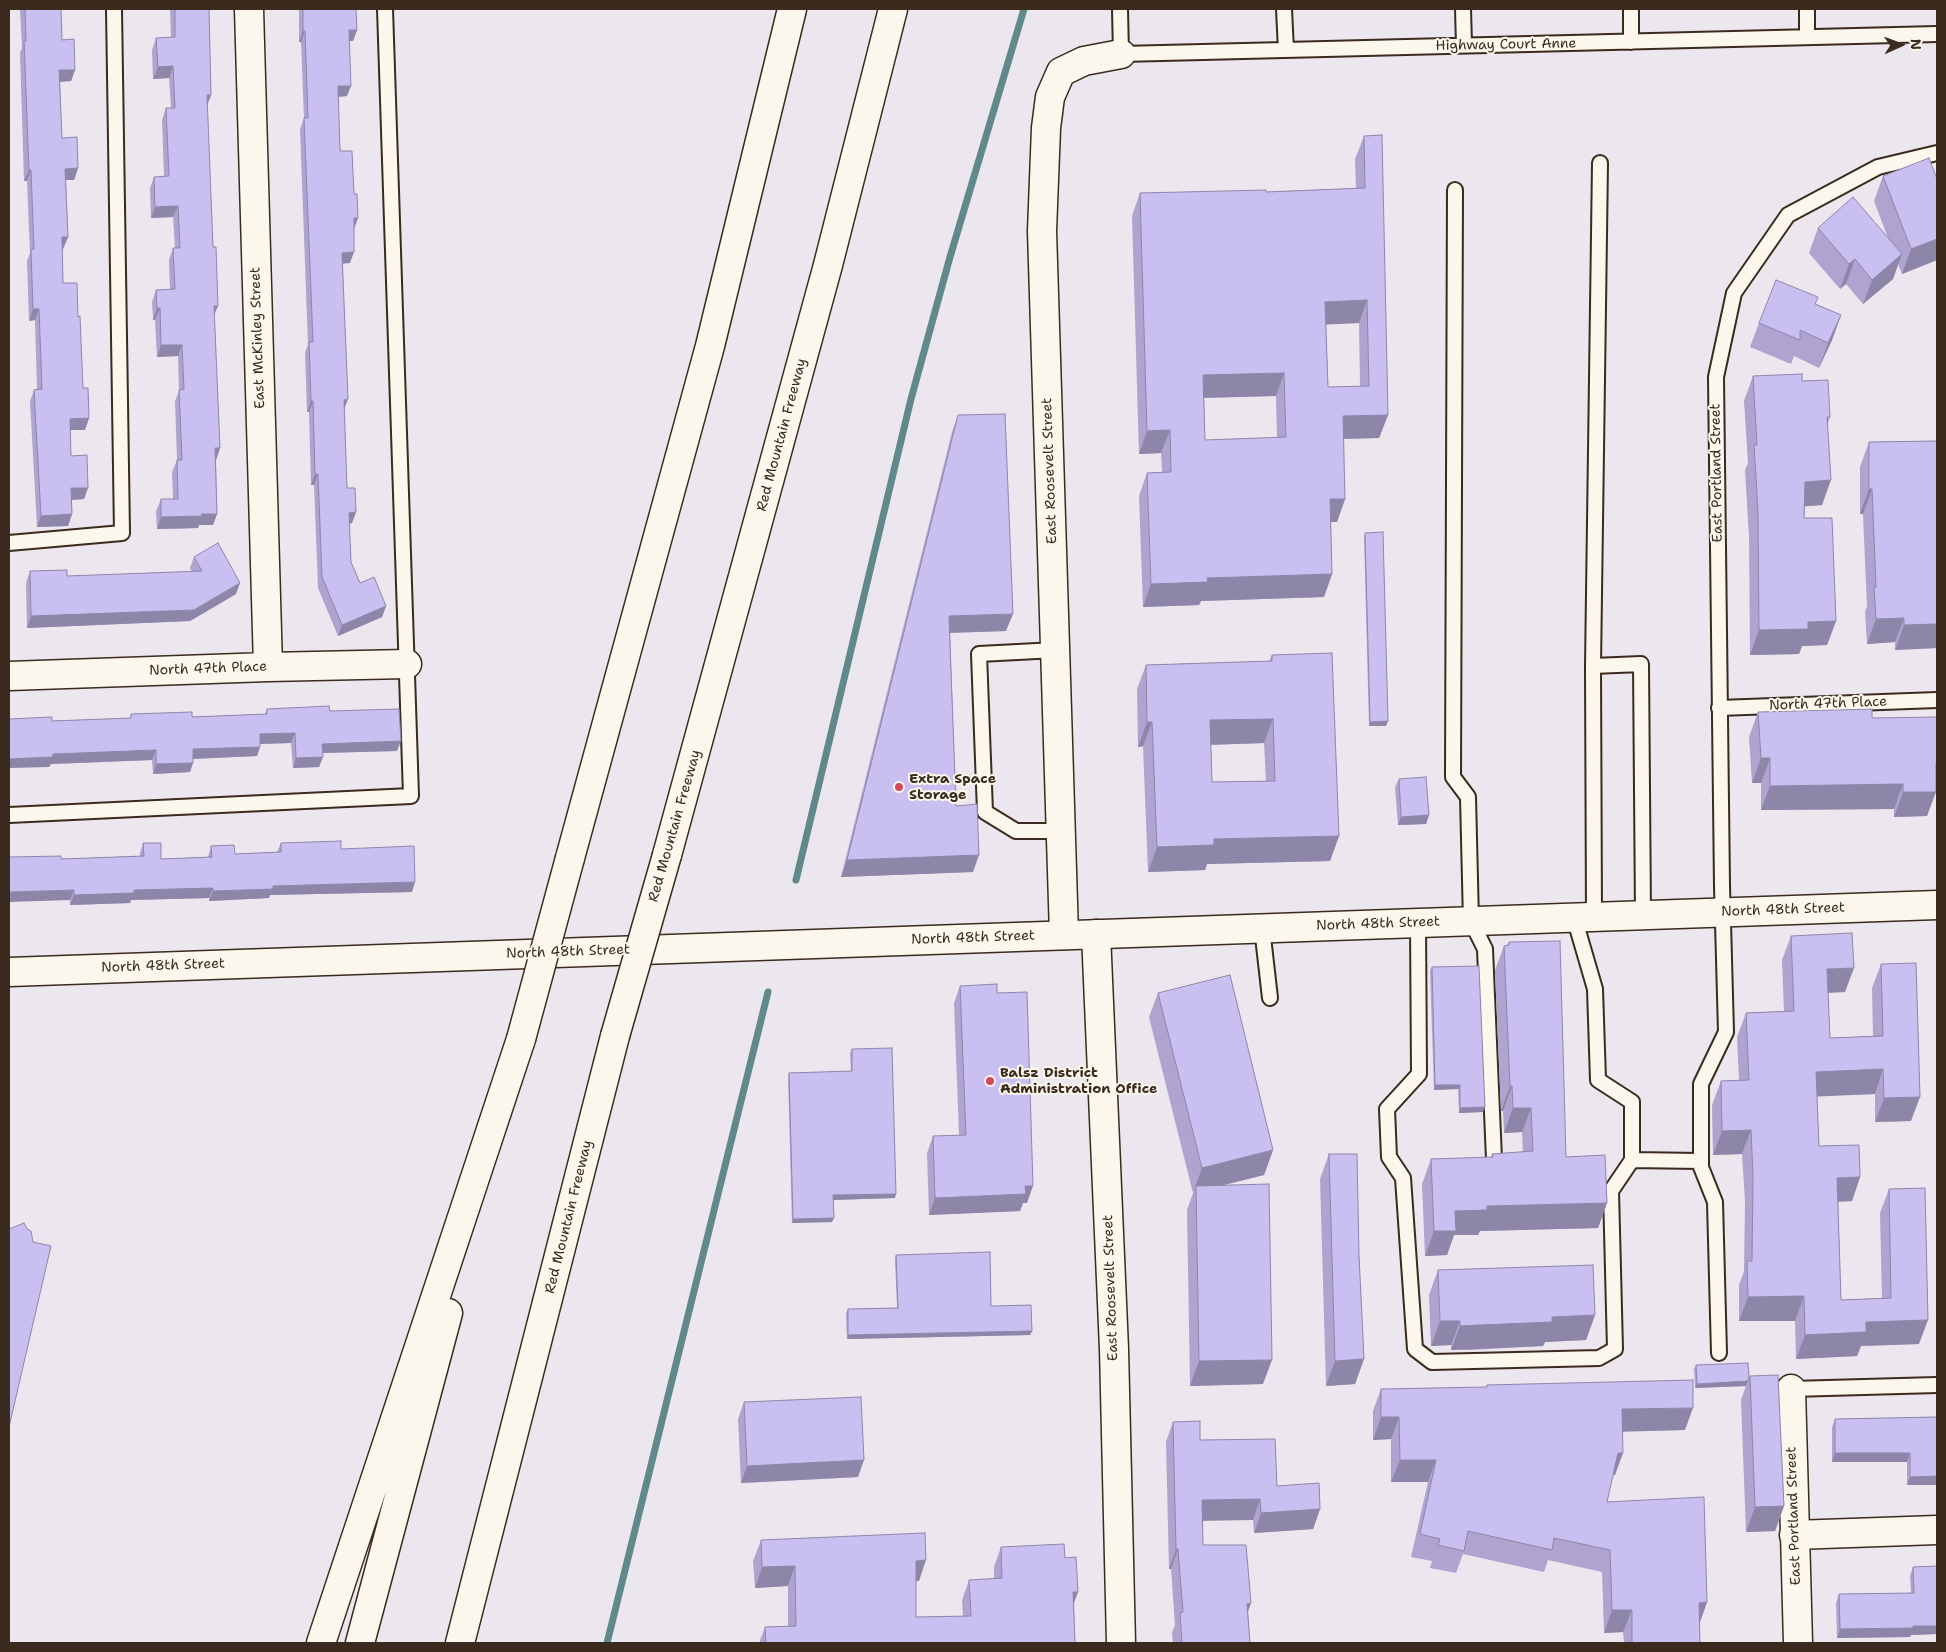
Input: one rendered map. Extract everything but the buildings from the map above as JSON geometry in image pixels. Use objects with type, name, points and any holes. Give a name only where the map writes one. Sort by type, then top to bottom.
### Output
[{"type":"main road","name":"East McKinley Street","points":[[249,9],[268,667]]},
{"type":"main road","points":[[360,1643],[521,1039],[710,346],[792,9]]},
{"type":"main road","name":"Red Mountain Freeway","points":[[460,1643],[615,1036],[668,855],[828,265],[892,9]]},
{"type":"main road","name":"East Roosevelt Street","points":[[1064,935],[1042,231],[1048,112],[1050,97],[1061,72],[1084,61],[1121,54]]},
{"type":"main road","name":"North 47th Place","points":[[9,676],[407,664]]},
{"type":"main road","name":"North 48th Street","points":[[9,972],[1937,905]]},
{"type":"main road","name":"East Roosevelt Street","points":[[1096,934],[1114,1349],[1122,1643]]},
{"type":"main road","points":[[321,1643],[521,1039]]},
{"type":"main road","name":"East Portland Street","points":[[1791,1389],[1798,1643]]},
{"type":"main road","points":[[1794,1535],[1937,1530]]},
{"type":"lane","points":[[9,543],[122,533],[114,9]]},
{"type":"lane","points":[[9,815],[411,796],[385,9]]},
{"type":"lane","points":[[1120,9],[1121,54]]},
{"type":"lane","points":[[1284,9],[1286,50]]},
{"type":"lane","points":[[1463,9],[1464,46]]},
{"type":"lane","points":[[1631,9],[1631,42]]},
{"type":"lane","points":[[1807,9],[1807,37]]},
{"type":"lane","name":"Highway Court Anne","points":[[1121,54],[1937,34]]},
{"type":"lane","name":"East Portland Street","points":[[1719,1353],[1715,1202],[1700,1167],[1701,1084],[1726,1032],[1722,912],[1716,377],[1734,293],[1788,214],[1878,167],[1937,153]]},
{"type":"lane","points":[[1418,923],[1419,1074],[1387,1109],[1389,1157],[1403,1178],[1416,1349],[1432,1362],[1599,1358],[1615,1348],[1611,1191],[1632,1160],[1632,1102],[1598,1080],[1595,989],[1584,917],[1593,666],[1600,164]]},
{"type":"lane","points":[[1455,190],[1453,777],[1468,797],[1471,921],[1485,949],[1494,1159]]},
{"type":"lane","points":[[1056,650],[979,654],[985,812],[1016,831],[1061,831]]},
{"type":"lane","points":[[1593,666],[1642,664],[1643,915]]},
{"type":"lane","name":"North 47th Place","points":[[1719,708],[1937,700]]},
{"type":"lane","points":[[1262,928],[1270,998]]},
{"type":"lane","points":[[1632,1160],[1701,1161]]},
{"type":"lane","points":[[1791,1389],[1937,1384]]},
{"type":"waterway","points":[[796,880],[911,399],[950,257],[1024,9]]},
{"type":"waterway","points":[[607,1643],[768,992]]},
{"type":"place","name":"Extra Space Storage","points":[[899,787]]},
{"type":"place","name":"Balsz District Administration Office","points":[[990,1081]]}]
